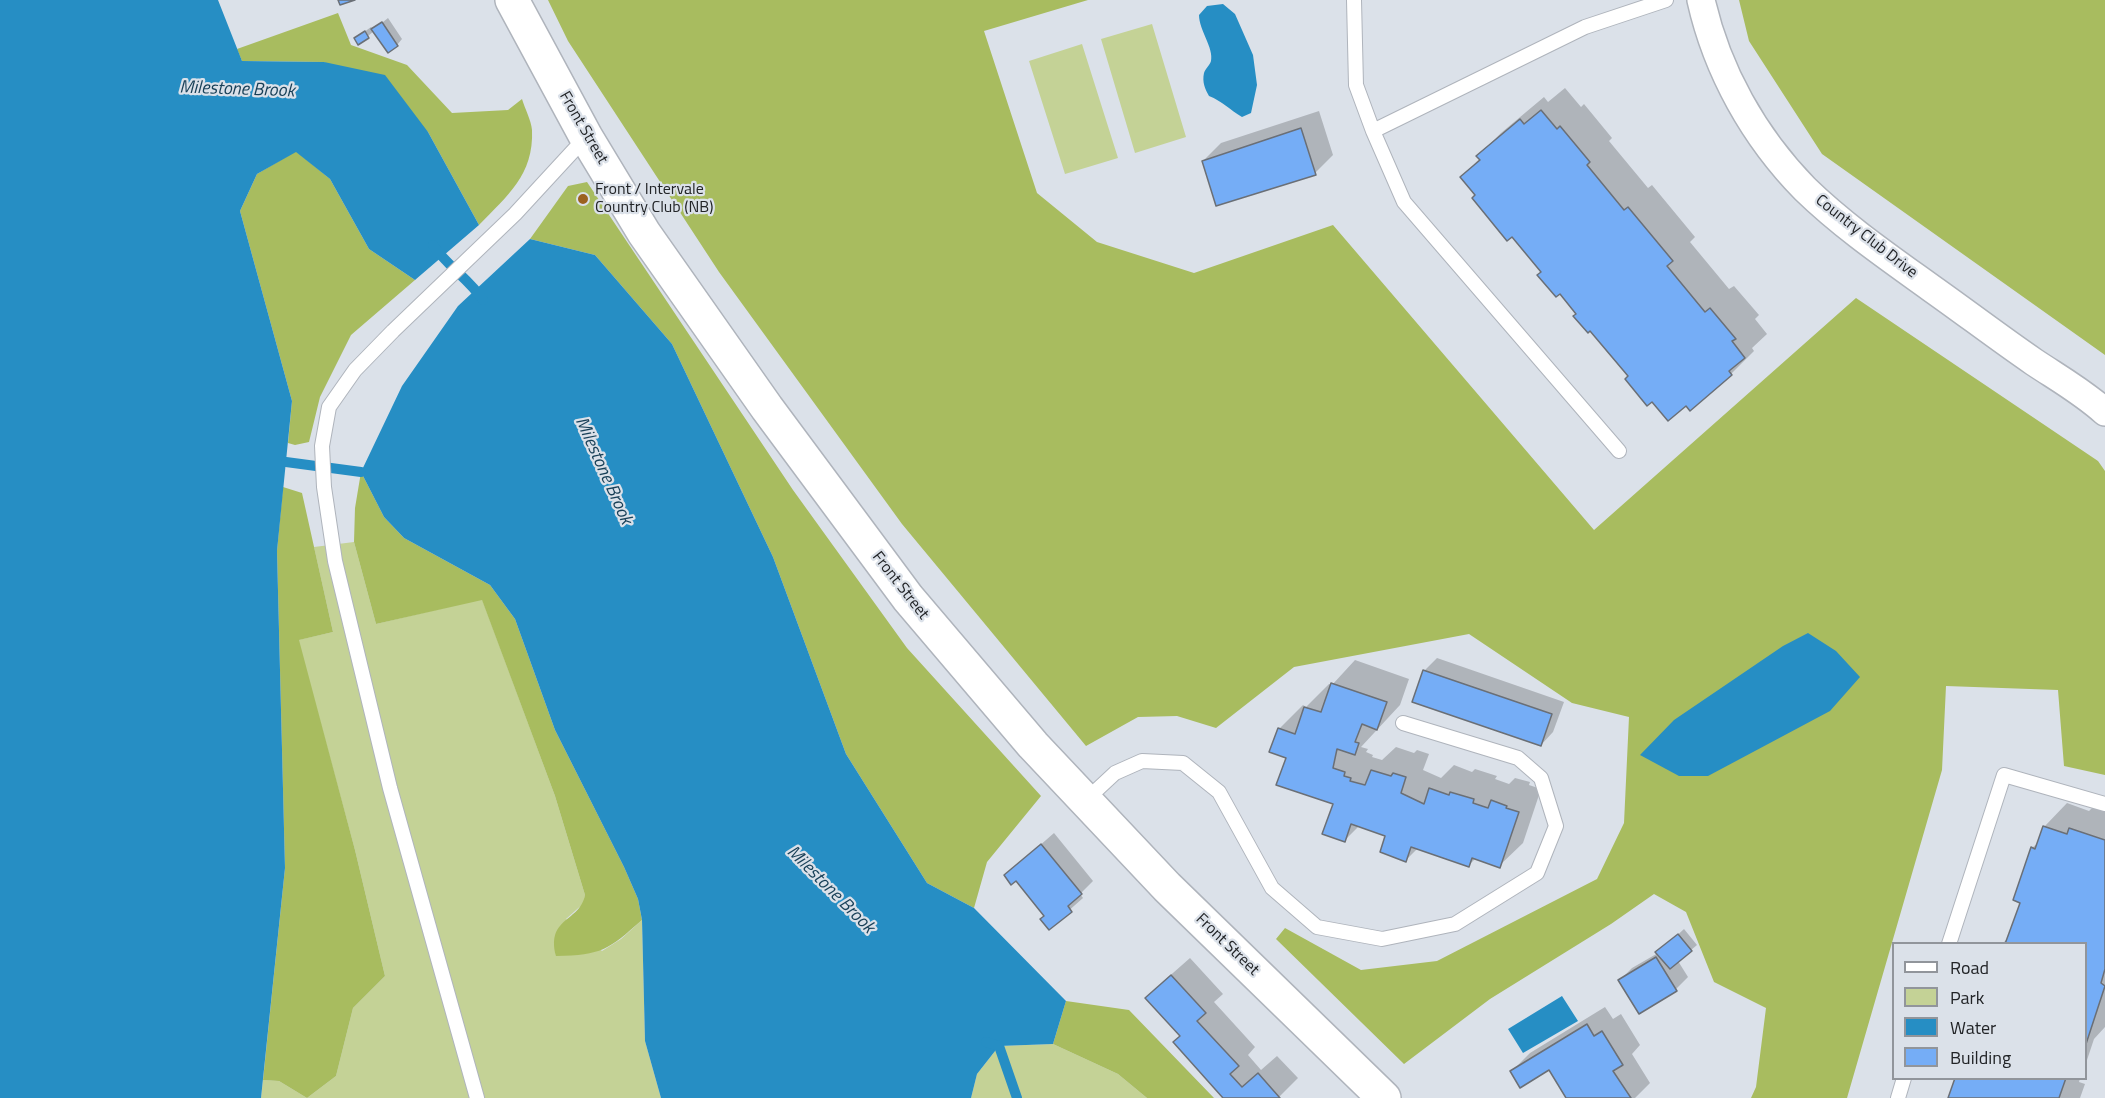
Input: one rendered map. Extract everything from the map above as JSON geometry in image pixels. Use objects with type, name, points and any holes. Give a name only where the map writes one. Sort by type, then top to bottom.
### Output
[{"type":"main road","name":"Front Street","points":[[512,0],[586,137],[644,233],[767,408],[908,598],[1033,745],[1167,886],[1384,1098]]},
{"type":"street","name":"Country Club Drive","points":[[1701,0],[1715,49],[1735,93],[1776,156],[1806,189],[1840,220],[1894,262],[2035,362],[2086,395],[2105,412]]},
{"type":"lane","points":[[1354,0],[1356,86],[1404,202],[1618,451]]},
{"type":"lane","points":[[1373,131],[1585,27],[1666,0]]},
{"type":"lane","points":[[477,1098],[390,788],[335,561],[324,487],[322,446],[329,408],[355,370],[515,214],[586,137]]},
{"type":"lane","points":[[1086,800],[1115,773],[1142,761],[1183,763],[1219,792],[1272,888],[1317,927],[1382,939],[1455,924],[1536,873],[1556,826],[1541,778],[1518,758],[1403,723]]},
{"type":"lane","points":[[1950,942],[2004,775],[2105,804]]},
{"type":"lane","points":[[1898,1098],[1903,1080]]},
{"type":"green space","points":[[548,0],[1088,0],[984,31],[1037,193],[1097,242],[1194,273],[1333,225],[1594,530],[1856,298],[2098,461],[2105,471],[2105,775],[2064,766],[2058,690],[1946,686],[1942,770],[1847,1098],[1751,1098],[1756,1087],[1766,1008],[1714,982],[1686,912],[1654,894],[1611,924],[1490,999],[1404,1064],[1276,939],[1285,928],[1361,970],[1437,961],[1597,879],[1624,823],[1629,717],[1572,703],[1469,634],[1294,667],[1216,728],[1177,716],[1138,717],[1086,746],[902,524],[719,272],[568,41]]},
{"type":"green space","points":[[1739,0],[2105,0],[2105,355],[1822,154],[1749,41]]},
{"type":"green space","points":[[338,13],[351,45],[407,65],[452,113],[508,110],[522,99],[532,130],[528,160],[517,184],[479,225],[428,132],[324,62],[242,61],[237,49]]},
{"type":"green space","points":[[1152,24],[1186,137],[1135,153],[1101,39]]},
{"type":"green space","points":[[1082,44],[1118,158],[1065,174],[1029,61]]},
{"type":"green space","points":[[296,151],[330,179],[369,249],[415,280],[351,335],[320,397],[309,442],[295,445],[288,443],[292,401],[240,211],[257,174]]},
{"type":"green space","points":[[587,182],[793,490],[907,648],[1041,796],[987,862],[974,908],[927,883],[846,754],[773,557],[672,344],[595,255],[530,239],[568,186]]},
{"type":"green space","points":[[361,472],[384,517],[404,538],[490,585],[515,619],[555,730],[638,899],[642,920],[604,949],[584,954],[556,956],[554,943],[559,927],[582,904],[585,895],[555,796],[482,600],[376,624],[354,542],[355,508]]},
{"type":"green space","points":[[283,487],[302,493],[333,632],[299,640],[355,850],[385,976],[353,1008],[336,1076],[307,1098],[279,1081],[263,1080],[285,868],[277,551]]},
{"type":"green space","points":[[354,542],[376,624],[482,599],[555,796],[585,895],[584,903],[566,919],[602,951],[621,939],[642,920],[645,1041],[661,1098],[307,1098],[336,1076],[353,1008],[385,976],[355,850],[298,640],[333,632],[314,547]]},
{"type":"green space","points":[[1066,1001],[1129,1010],[1214,1098],[1147,1098],[1118,1074],[1053,1044]]},
{"type":"green space","points":[[1053,1044],[1118,1074],[1147,1098],[971,1098],[977,1074],[999,1046]]},
{"type":"green space","points":[[263,1080],[279,1081],[307,1098],[261,1098]]},
{"type":"water","points":[[0,0],[218,0],[242,61],[324,62],[385,75],[428,132],[479,225],[415,280],[369,249],[330,179],[296,152],[257,174],[240,211],[292,401],[277,551],[285,868],[261,1098],[0,1098]]},
{"type":"water","points":[[1223,4],[1235,14],[1253,55],[1257,85],[1251,113],[1242,117],[1209,96],[1205,88],[1204,73],[1211,56],[1199,15],[1207,6]]},
{"type":"water","points":[[530,239],[595,255],[672,344],[773,557],[846,754],[927,883],[974,908],[1066,1001],[1053,1044],[999,1046],[977,1074],[971,1098],[661,1098],[645,1041],[642,920],[638,899],[555,730],[515,619],[490,585],[404,538],[384,517],[361,472],[402,386],[458,306]]},
{"type":"water","points":[[1808,633],[1836,651],[1860,677],[1830,711],[1708,776],[1679,776],[1640,755],[1674,720],[1783,646]]},
{"type":"water","points":[[1562,996],[1578,1021],[1523,1053],[1508,1029]]},
{"type":"building","points":[[338,0],[355,0],[340,5]]},
{"type":"building","points":[[382,22],[398,46],[388,53],[371,29]]},
{"type":"building","points":[[365,31],[369,38],[358,45],[354,38]]},
{"type":"building","points":[[1541,110],[1557,129],[1560,126],[1590,162],[1587,165],[1624,210],[1628,207],[1673,261],[1667,266],[1705,312],[1710,308],[1736,339],[1732,341],[1745,358],[1729,371],[1732,375],[1690,411],[1686,406],[1668,421],[1652,402],[1647,406],[1625,379],[1628,376],[1590,331],[1588,333],[1573,316],[1576,314],[1560,294],[1556,297],[1537,275],[1541,272],[1512,237],[1507,241],[1472,198],[1475,195],[1460,177],[1480,160],[1476,156],[1520,119],[1524,124]]},
{"type":"building","points":[[1301,128],[1316,175],[1216,206],[1202,161]]},
{"type":"building","points":[[1423,670],[1552,714],[1541,746],[1412,702]]},
{"type":"building","points":[[1331,683],[1387,702],[1377,730],[1362,724],[1355,742],[1359,743],[1355,755],[1337,749],[1333,768],[1345,772],[1344,776],[1351,778],[1350,781],[1365,785],[1371,770],[1391,776],[1393,773],[1406,777],[1401,793],[1424,804],[1429,788],[1449,795],[1450,792],[1474,799],[1473,803],[1488,808],[1491,800],[1519,812],[1500,868],[1472,858],[1469,867],[1411,847],[1406,862],[1380,852],[1385,836],[1351,824],[1345,842],[1322,834],[1333,804],[1276,785],[1286,758],[1269,752],[1278,728],[1295,734],[1304,707],[1321,712]]},
{"type":"building","points":[[2043,826],[2067,834],[2069,828],[2105,840],[2105,969],[2101,983],[2105,986],[2087,1041],[2087,942],[2006,942],[2020,903],[2013,900],[2031,847],[2035,849]]},
{"type":"building","points":[[1041,844],[1082,894],[1068,906],[1072,912],[1049,930],[1040,919],[1044,916],[1016,881],[1011,885],[1004,875]]},
{"type":"building","points":[[1678,934],[1692,951],[1670,969],[1655,952]]},
{"type":"building","points":[[1656,957],[1677,991],[1639,1014],[1618,980]]},
{"type":"building","points":[[1171,975],[1206,1013],[1197,1021],[1239,1066],[1230,1074],[1242,1087],[1258,1073],[1280,1098],[1223,1098],[1173,1042],[1180,1036],[1145,998]]},
{"type":"building","points":[[1587,1024],[1594,1036],[1602,1031],[1623,1065],[1613,1071],[1631,1098],[1566,1098],[1549,1070],[1520,1088],[1510,1071]]},
{"type":"building","points":[[1954,1080],[2065,1080],[2059,1098],[1948,1098]]},
{"type":"waterway","name":"Milestone Brook","points":[[433,245],[483,300]]},
{"type":"waterway","points":[[286,462],[361,472]]},
{"type":"waterway","name":"Milestone Brook","points":[[986,1042],[999,1046],[1017,1098]]},
{"type":"place","name":"Front / Intervale Country Club (NB)","points":[[583,199]]}]
